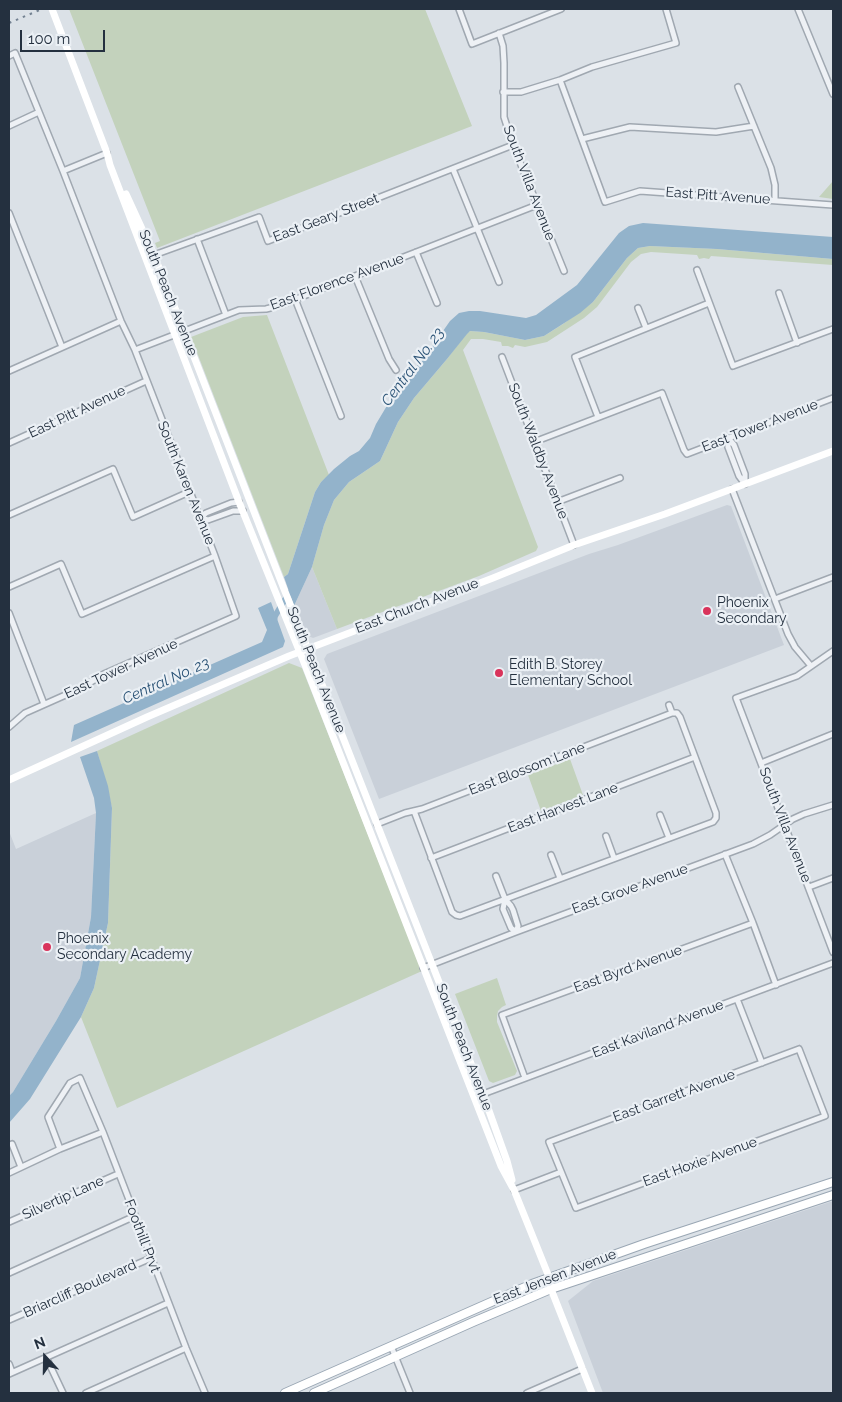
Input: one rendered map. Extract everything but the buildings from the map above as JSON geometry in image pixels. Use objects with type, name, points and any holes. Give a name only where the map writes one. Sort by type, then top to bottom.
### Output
[{"type":"main road","name":"East Jensen Avenue","points":[[285,1393],[550,1277],[634,1247],[833,1182]]},
{"type":"main road","name":"East Jensen Avenue","points":[[314,1393],[551,1289],[833,1195]]},
{"type":"street","name":"South Peach Avenue","points":[[52,9],[239,502],[284,613],[304,650],[365,793],[483,1094],[507,1161],[514,1190]]},
{"type":"street","points":[[459,9],[472,44],[561,9]]},
{"type":"street","points":[[503,92],[521,92],[560,80],[592,67],[676,43],[666,9]]},
{"type":"street","points":[[798,9],[833,94]]},
{"type":"street","name":"South Villa Avenue","points":[[500,34],[504,63],[504,117],[512,145],[564,271]]},
{"type":"street","name":"South Karen Avenue","points":[[9,56],[15,53],[63,171],[120,321],[134,350],[215,556],[236,616]]},
{"type":"street","points":[[560,80],[582,139],[630,128],[716,132],[754,126]]},
{"type":"street","points":[[738,87],[774,177],[775,200]]},
{"type":"street","points":[[9,126],[39,112]]},
{"type":"street","name":"East Pitt Avenue","points":[[582,139],[605,202],[640,191],[833,205]]},
{"type":"street","name":"East Geary Street","points":[[154,255],[259,216],[268,241],[512,145]]},
{"type":"street","name":"South Peach Avenue","points":[[107,153],[154,255],[184,331],[290,605],[332,734],[501,1166],[514,1190],[550,1277],[551,1289],[592,1393]]},
{"type":"street","points":[[63,171],[107,153]]},
{"type":"street","points":[[453,169],[499,282]]},
{"type":"street","name":"East Florence Avenue","points":[[134,350],[239,310],[266,309],[295,299],[537,205]]},
{"type":"street","points":[[9,213],[62,347]]},
{"type":"street","points":[[197,239],[226,315]]},
{"type":"street","points":[[416,252],[437,303]]},
{"type":"street","points":[[697,270],[733,366],[833,329]]},
{"type":"street","points":[[355,276],[389,359],[396,370]]},
{"type":"street","points":[[779,293],[798,342]]},
{"type":"street","points":[[295,299],[341,416]]},
{"type":"street","points":[[534,442],[598,417],[575,357],[709,303]]},
{"type":"street","points":[[638,308],[646,328]]},
{"type":"street","points":[[9,371],[120,321]]},
{"type":"street","name":"South Waldby Avenue","points":[[502,358],[574,545]]},
{"type":"street","name":"East Pitt Avenue","points":[[9,443],[146,381]]},
{"type":"street","name":"East Tower Avenue","points":[[598,417],[662,393],[687,454],[833,398]]},
{"type":"street","points":[[728,438],[728,447],[739,476],[745,484]]},
{"type":"street","name":"East Church Avenue","points":[[9,780],[146,717],[304,650],[494,578],[574,545],[665,514],[833,451]]},
{"type":"street","points":[[9,515],[113,469],[133,517],[189,492]]},
{"type":"street","points":[[557,502],[620,478]]},
{"type":"street","points":[[732,489],[788,634],[795,647],[811,666],[833,651]]},
{"type":"street","points":[[200,518],[206,513],[231,503],[242,503],[247,506],[263,544],[270,554]]},
{"type":"street","points":[[200,518],[208,520],[233,510],[243,511]]},
{"type":"street","points":[[9,587],[61,564],[82,614],[215,556]]},
{"type":"street","points":[[775,599],[833,578]]},
{"type":"street","points":[[9,613],[44,704]]},
{"type":"street","name":"East Tower Avenue","points":[[9,727],[25,713],[79,689],[104,674],[236,616]]},
{"type":"street","name":"South Villa Avenue","points":[[811,666],[797,676],[736,698],[832,944],[833,952]]},
{"type":"street","points":[[414,811],[452,912],[460,916],[713,822],[716,818],[716,813],[680,717],[674,713],[669,705]]},
{"type":"street","name":"East Blossom Lane","points":[[377,824],[674,713]]},
{"type":"street","points":[[332,734],[341,748],[357,789],[365,793]]},
{"type":"street","points":[[761,763],[833,734]]},
{"type":"street","name":"East Harvest Lane","points":[[431,858],[695,758]]},
{"type":"street","name":"East Grove Avenue","points":[[424,968],[753,844],[793,819],[833,805]]},
{"type":"street","points":[[660,815],[669,838]]},
{"type":"street","points":[[606,836],[614,858]]},
{"type":"street","points":[[725,854],[776,985]]},
{"type":"street","points":[[551,855],[560,878]]},
{"type":"street","points":[[496,876],[505,899],[511,906],[515,917],[518,926],[516,932],[511,928],[503,909],[505,899]]},
{"type":"street","points":[[809,887],[833,878]]},
{"type":"street","points":[[507,919],[510,916],[515,917]]},
{"type":"street","name":"East Byrd Avenue","points":[[525,1078],[502,1015],[753,923]]},
{"type":"street","name":"East Kaviland Avenue","points":[[483,1094],[833,963]]},
{"type":"street","points":[[737,999],[762,1063]]},
{"type":"street","name":"East Garrett Avenue","points":[[561,1172],[549,1142],[799,1049],[825,1116]]},
{"type":"street","name":"Foothill Prvt","points":[[60,1149],[48,1117],[70,1082],[80,1078],[205,1393]]},
{"type":"street","name":"East Hoxie Avenue","points":[[561,1172],[576,1208],[825,1116]]},
{"type":"street","points":[[9,1172],[103,1132]]},
{"type":"street","points":[[12,1144],[21,1167]]},
{"type":"street","points":[[514,1190],[561,1172]]},
{"type":"street","name":"Silvertip Lane","points":[[9,1222],[118,1174]]},
{"type":"street","points":[[9,1273],[135,1216]]},
{"type":"street","name":"Briarcliff Boulevard","points":[[9,1320],[151,1258]]},
{"type":"street","points":[[9,1364],[10,1373],[168,1303]]},
{"type":"street","points":[[391,1346],[410,1393]]},
{"type":"street","points":[[86,1393],[186,1348]]},
{"type":"street","points":[[46,1357],[63,1393]]},
{"type":"street","points":[[527,1393],[582,1369]]},
{"type":"shaded area","name":"Edith B. Storey Elementary School","points":[[727,505],[731,506],[784,645],[379,799],[324,659],[327,654],[589,554]]},
{"type":"shaded area","points":[[312,567],[337,629],[313,638],[306,635],[294,606]]},
{"type":"shaded area","name":"Phoenix Secondary Academy","points":[[96,813],[91,917],[80,978],[56,1021],[9,1096],[9,831],[16,849]]},
{"type":"shaded area","points":[[833,1201],[833,1393],[603,1393],[568,1301],[593,1281]]},
{"type":"green space","points":[[69,9],[425,9],[472,126],[157,248],[155,243],[160,241]]},
{"type":"green space","points":[[833,181],[833,199],[819,197]]},
{"type":"green space","points":[[650,246],[717,249],[833,259],[833,265],[711,256],[709,259],[699,259],[697,255],[651,252],[641,254],[631,262],[597,307],[584,318],[547,342],[525,347],[515,345],[513,348],[502,346],[501,342],[471,339],[463,350],[538,547],[536,551],[479,576],[337,629],[312,567],[324,525],[334,500],[349,482],[380,461],[398,422],[414,398],[466,334],[470,331],[484,332],[525,340],[544,336],[593,302],[627,258],[638,248]]},
{"type":"green space","points":[[267,315],[329,475],[321,482],[315,492],[288,574],[284,577],[191,337],[243,317]]},
{"type":"green space","points":[[289,663],[302,668],[422,971],[117,1108],[81,1017],[94,988],[108,923],[112,808],[97,751]]},
{"type":"green space","points":[[570,759],[583,795],[541,811],[528,775]]},
{"type":"green space","points":[[497,978],[506,1005],[498,1011],[497,1022],[517,1071],[515,1075],[493,1083],[489,1081],[455,994]]},
{"type":"water","points":[[643,223],[833,237],[833,259],[717,249],[650,246],[638,248],[627,258],[593,302],[580,313],[544,336],[525,340],[470,331],[414,398],[398,422],[380,461],[349,482],[334,500],[324,525],[312,567],[294,606],[284,577],[288,574],[315,492],[321,482],[334,469],[359,451],[370,438],[394,394],[429,351],[450,321],[459,313],[469,311],[526,318],[536,315],[577,285],[619,233],[629,226]]},
{"type":"water","points":[[271,602],[285,641],[283,647],[71,742],[74,725],[262,642],[267,630],[258,608]]},
{"type":"water","points":[[97,751],[108,786],[112,808],[108,923],[94,988],[81,1017],[30,1099],[9,1123],[9,1096],[56,1021],[80,978],[91,917],[96,813],[94,798],[80,757]]},
{"type":"waterway","name":"Central No. 23","points":[[274,621],[289,593]]},
{"type":"railway","points":[[9,23],[42,9]]},
{"type":"place","name":"Phoenix Secondary","points":[[707,611]]},
{"type":"place","name":"Edith B. Storey Elementary School","points":[[499,673]]},
{"type":"place","name":"Phoenix Secondary Academy","points":[[47,947]]}]
